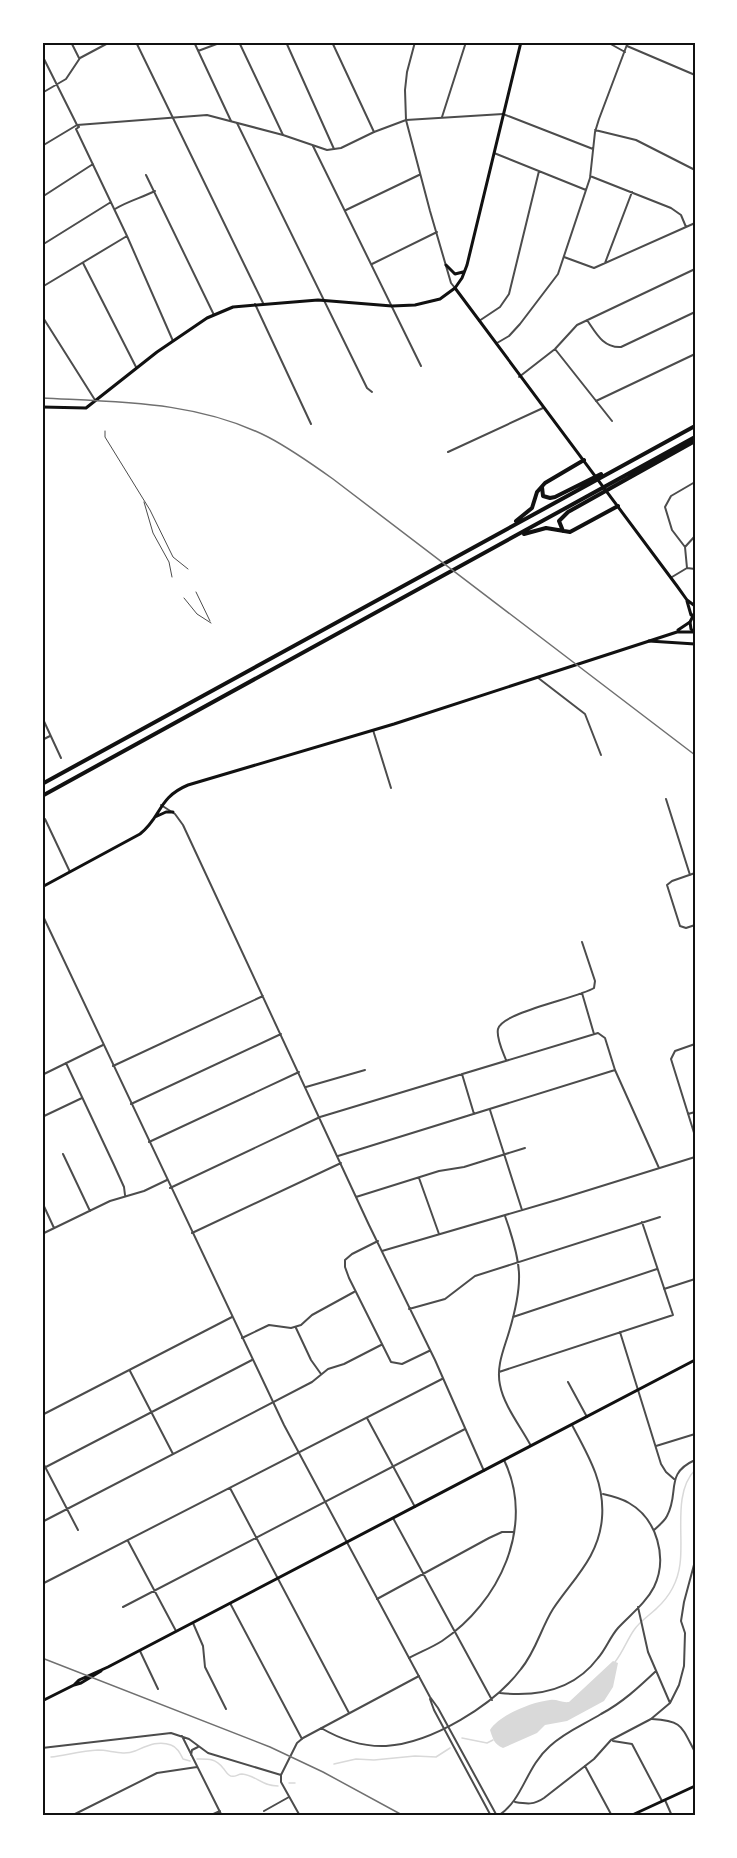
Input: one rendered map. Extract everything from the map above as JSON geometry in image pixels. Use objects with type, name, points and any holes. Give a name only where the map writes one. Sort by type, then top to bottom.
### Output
[{"type":"highway","points":[[542,486],[542,494],[550,498],[603,475],[695,426]]},
{"type":"highway","points":[[42,796],[695,439]]},
{"type":"highway","points":[[503,531],[532,508],[537,492],[548,480],[584,460]]},
{"type":"highway","points":[[42,784],[594,479]]},
{"type":"highway","points":[[563,531],[559,524],[561,518],[602,491]]},
{"type":"highway","points":[[512,538],[541,528],[576,530],[618,506]]},
{"type":"main road","points":[[42,407],[86,408],[173,341],[214,315],[233,307],[324,300],[392,306],[422,304],[435,301],[455,288],[465,272],[521,42]]},
{"type":"main road","points":[[446,265],[454,274],[465,272]]},
{"type":"main road","points":[[455,288],[670,578],[687,600],[695,606]]},
{"type":"main road","points":[[687,600],[695,602]]},
{"type":"main road","points":[[42,887],[140,834],[154,818],[161,804],[171,794],[188,785],[373,730],[677,632],[694,632],[687,600]]},
{"type":"main road","points":[[691,616],[695,612]]},
{"type":"main road","points":[[677,632],[690,622]]},
{"type":"main road","points":[[649,641],[695,644]]},
{"type":"main road","points":[[154,818],[162,813],[173,813]]},
{"type":"main road","points":[[42,1701],[98,1675],[102,1670],[695,1360]]},
{"type":"main road","points":[[630,1816],[695,1786]]},
{"type":"street","points":[[71,42],[79,59]]},
{"type":"street","points":[[42,93],[66,79],[79,59],[110,42]]},
{"type":"street","points":[[136,42],[263,303]]},
{"type":"street","points":[[194,42],[231,121]]},
{"type":"street","points":[[198,51],[222,42]]},
{"type":"street","points":[[239,42],[283,135]]},
{"type":"street","points":[[286,42],[334,149]]},
{"type":"street","points":[[332,42],[374,132]]},
{"type":"street","points":[[415,42],[407,72],[406,120],[446,265],[455,288]]},
{"type":"street","points":[[442,117],[466,42]]},
{"type":"street","points":[[607,42],[625,52]]},
{"type":"street","points":[[496,344],[509,336],[558,274],[590,176],[595,130],[628,42]]},
{"type":"street","points":[[627,46],[695,75]]},
{"type":"street","points":[[42,55],[78,124],[79,128],[76,129],[115,209],[173,341]]},
{"type":"street","points":[[42,146],[78,124],[207,115],[283,135],[327,150],[406,120],[503,114],[593,149]]},
{"type":"street","points":[[237,123],[367,388],[372,392]]},
{"type":"street","points":[[595,130],[636,140],[695,170]]},
{"type":"street","points":[[313,146],[421,366]]},
{"type":"street","points":[[494,153],[586,190]]},
{"type":"street","points":[[42,197],[93,164]]},
{"type":"street","points":[[479,321],[500,307],[509,294],[539,171]]},
{"type":"street","points":[[146,175],[214,315]]},
{"type":"street","points":[[346,210],[420,175]]},
{"type":"street","points":[[590,176],[677,211],[686,227]]},
{"type":"street","points":[[115,209],[154,191]]},
{"type":"street","points":[[605,264],[632,192]]},
{"type":"street","points":[[42,245],[111,202]]},
{"type":"street","points":[[564,257],[594,268],[695,223]]},
{"type":"street","points":[[372,264],[437,232]]},
{"type":"street","points":[[42,287],[127,236]]},
{"type":"street","points":[[82,263],[136,368]]},
{"type":"street","points":[[519,377],[555,349],[574,328],[587,320],[695,269]]},
{"type":"street","points":[[255,304],[311,424]]},
{"type":"street","points":[[587,320],[607,345],[621,347],[695,312]]},
{"type":"street","points":[[42,316],[95,401]]},
{"type":"street","points":[[555,349],[612,421]]},
{"type":"street","points":[[596,401],[695,354]]},
{"type":"street","points":[[448,452],[543,408]]},
{"type":"street","points":[[687,568],[685,547],[669,525],[665,507],[670,496],[695,482]]},
{"type":"street","points":[[685,547],[695,536]]},
{"type":"street","points":[[670,578],[687,568],[695,569]]},
{"type":"street","points":[[537,677],[585,714],[602,755]]},
{"type":"street","points":[[42,717],[61,758]]},
{"type":"street","points":[[373,730],[391,788]]},
{"type":"street","points":[[42,740],[51,736]]},
{"type":"street","points":[[666,799],[690,875]]},
{"type":"street","points":[[161,804],[183,825],[484,1471]]},
{"type":"street","points":[[45,819],[70,872]]},
{"type":"street","points":[[695,873],[668,882],[668,889],[680,926],[695,925]]},
{"type":"street","points":[[42,914],[273,1402],[418,1676],[498,1816],[515,1802],[530,1769],[550,1745],[567,1731],[621,1702],[656,1671]]},
{"type":"street","points":[[506,1060],[498,1036],[501,1023],[528,1009],[592,990],[596,983],[582,942]]},
{"type":"street","points":[[582,993],[594,1034]]},
{"type":"street","points":[[113,1066],[263,996]]},
{"type":"street","points":[[170,1188],[320,1117],[598,1033],[605,1038],[615,1070],[659,1168]]},
{"type":"street","points":[[131,1104],[281,1034]]},
{"type":"street","points":[[695,1044],[673,1053],[671,1059],[695,1136]]},
{"type":"street","points":[[42,1074],[103,1045]]},
{"type":"street","points":[[66,1063],[125,1195]]},
{"type":"street","points":[[306,1087],[365,1070]]},
{"type":"street","points":[[338,1156],[615,1070]]},
{"type":"street","points":[[149,1142],[299,1072]]},
{"type":"street","points":[[462,1074],[474,1114]]},
{"type":"street","points":[[42,1117],[82,1098]]},
{"type":"street","points":[[490,1109],[522,1210]]},
{"type":"street","points":[[688,1114],[695,1112]]},
{"type":"street","points":[[356,1197],[439,1171],[464,1167],[525,1148]]},
{"type":"street","points":[[63,1154],[90,1211]]},
{"type":"street","points":[[382,1251],[695,1157]]},
{"type":"street","points":[[192,1233],[341,1162]]},
{"type":"street","points":[[419,1177],[439,1234]]},
{"type":"street","points":[[42,1234],[125,1195],[144,1191],[167,1180]]},
{"type":"street","points":[[42,1202],[54,1228]]},
{"type":"street","points":[[505,1215],[517,1248],[520,1281],[513,1317],[499,1362],[500,1386],[531,1446]]},
{"type":"street","points":[[409,1309],[444,1299],[475,1276],[660,1217]]},
{"type":"street","points":[[499,1372],[673,1315],[642,1222]]},
{"type":"street","points":[[378,1241],[348,1257],[345,1263],[356,1292],[389,1360],[398,1364],[429,1350]]},
{"type":"street","points":[[513,1317],[657,1269]]},
{"type":"street","points":[[664,1289],[695,1279]]},
{"type":"street","points":[[242,1338],[269,1325],[296,1328],[316,1312],[356,1292]]},
{"type":"street","points":[[42,1415],[232,1317]]},
{"type":"street","points":[[296,1328],[311,1360],[321,1374]]},
{"type":"street","points":[[620,1332],[662,1464],[666,1472],[674,1479]]},
{"type":"street","points":[[42,1522],[312,1382],[328,1369],[344,1364],[381,1345]]},
{"type":"street","points":[[43,1468],[252,1360]]},
{"type":"street","points":[[129,1371],[173,1454]]},
{"type":"street","points":[[42,1584],[442,1379]]},
{"type":"street","points":[[568,1382],[587,1417]]},
{"type":"street","points":[[367,1418],[415,1507]]},
{"type":"street","points":[[321,1728],[345,1740],[384,1746],[405,1743],[443,1728],[492,1701],[525,1665],[552,1611],[591,1557],[601,1528],[602,1494],[598,1477],[572,1425]]},
{"type":"street","points":[[123,1607],[465,1429]]},
{"type":"street","points":[[656,1446],[695,1434]]},
{"type":"street","points":[[409,1658],[441,1641],[472,1616],[490,1593],[509,1554],[517,1508],[511,1476],[504,1460]]},
{"type":"street","points":[[653,1530],[666,1519],[670,1509],[674,1479],[684,1465],[695,1460]]},
{"type":"street","points":[[42,1461],[43,1468],[78,1530]]},
{"type":"street","points":[[230,1488],[349,1713]]},
{"type":"street","points":[[500,1693],[522,1695],[543,1693],[575,1680],[594,1663],[617,1630],[652,1590],[659,1573],[660,1551],[653,1530],[635,1507],[624,1500],[602,1494]]},
{"type":"street","points":[[393,1518],[492,1701]]},
{"type":"street","points":[[377,1599],[502,1532],[514,1532]]},
{"type":"street","points":[[128,1540],[176,1632]]},
{"type":"street","points":[[515,1802],[536,1803],[594,1759],[611,1740],[651,1719],[670,1703],[679,1685],[684,1666],[685,1633],[681,1621],[695,1565]]},
{"type":"street","points":[[230,1603],[302,1739]]},
{"type":"street","points":[[638,1607],[648,1652],[670,1703]]},
{"type":"street","points":[[193,1623],[203,1646],[205,1667],[226,1709]]},
{"type":"street","points":[[139,1651],[158,1689]]},
{"type":"street","points":[[300,1816],[281,1782],[281,1775],[297,1743],[418,1676]]},
{"type":"street","points":[[430,1696],[443,1728],[491,1816]]},
{"type":"street","points":[[651,1719],[670,1720],[678,1724],[695,1752]]},
{"type":"street","points":[[42,1748],[171,1733],[182,1736],[208,1753],[281,1775]]},
{"type":"street","points":[[182,1736],[222,1816]]},
{"type":"street","points":[[611,1740],[632,1744],[672,1816]]},
{"type":"street","points":[[191,1755],[192,1750],[198,1747]]},
{"type":"street","points":[[585,1765],[612,1816]]},
{"type":"street","points":[[71,1816],[157,1773],[197,1767]]},
{"type":"street","points":[[264,1810],[289,1797]]},
{"type":"street","points":[[210,1816],[220,1811]]},
{"type":"lane","points":[[105,431],[105,436],[173,557],[188,569]]},
{"type":"lane","points":[[143,500],[153,533],[169,562],[172,577]]},
{"type":"lane","points":[[184,598],[197,614],[211,623],[196,592]]},
{"type":"shaded area","points":[[613,1661],[618,1663],[613,1687],[604,1701],[567,1721],[545,1725],[537,1733],[503,1748],[494,1741],[490,1730],[501,1719],[525,1706],[543,1701],[569,1702]]},
{"type":"waterway","points":[[615,1662],[636,1627],[662,1603],[675,1582],[680,1564],[684,1490],[695,1470]]},
{"type":"waterway","points":[[462,1738],[487,1743],[493,1740]]},
{"type":"waterway","points":[[51,1757],[98,1750],[130,1752],[162,1743],[173,1746],[183,1759],[190,1761]]},
{"type":"waterway","points":[[334,1764],[356,1759],[436,1757],[450,1748]]},
{"type":"waterway","points":[[197,1759],[214,1761],[231,1776],[247,1775],[272,1786],[278,1786]]},
{"type":"waterway","points":[[289,1783],[295,1783]]},
{"type":"railway","points":[[42,398],[129,403],[186,410],[214,416],[268,437],[333,479],[695,755]]},
{"type":"railway","points":[[42,1658],[270,1747],[323,1772],[404,1816]]}]
